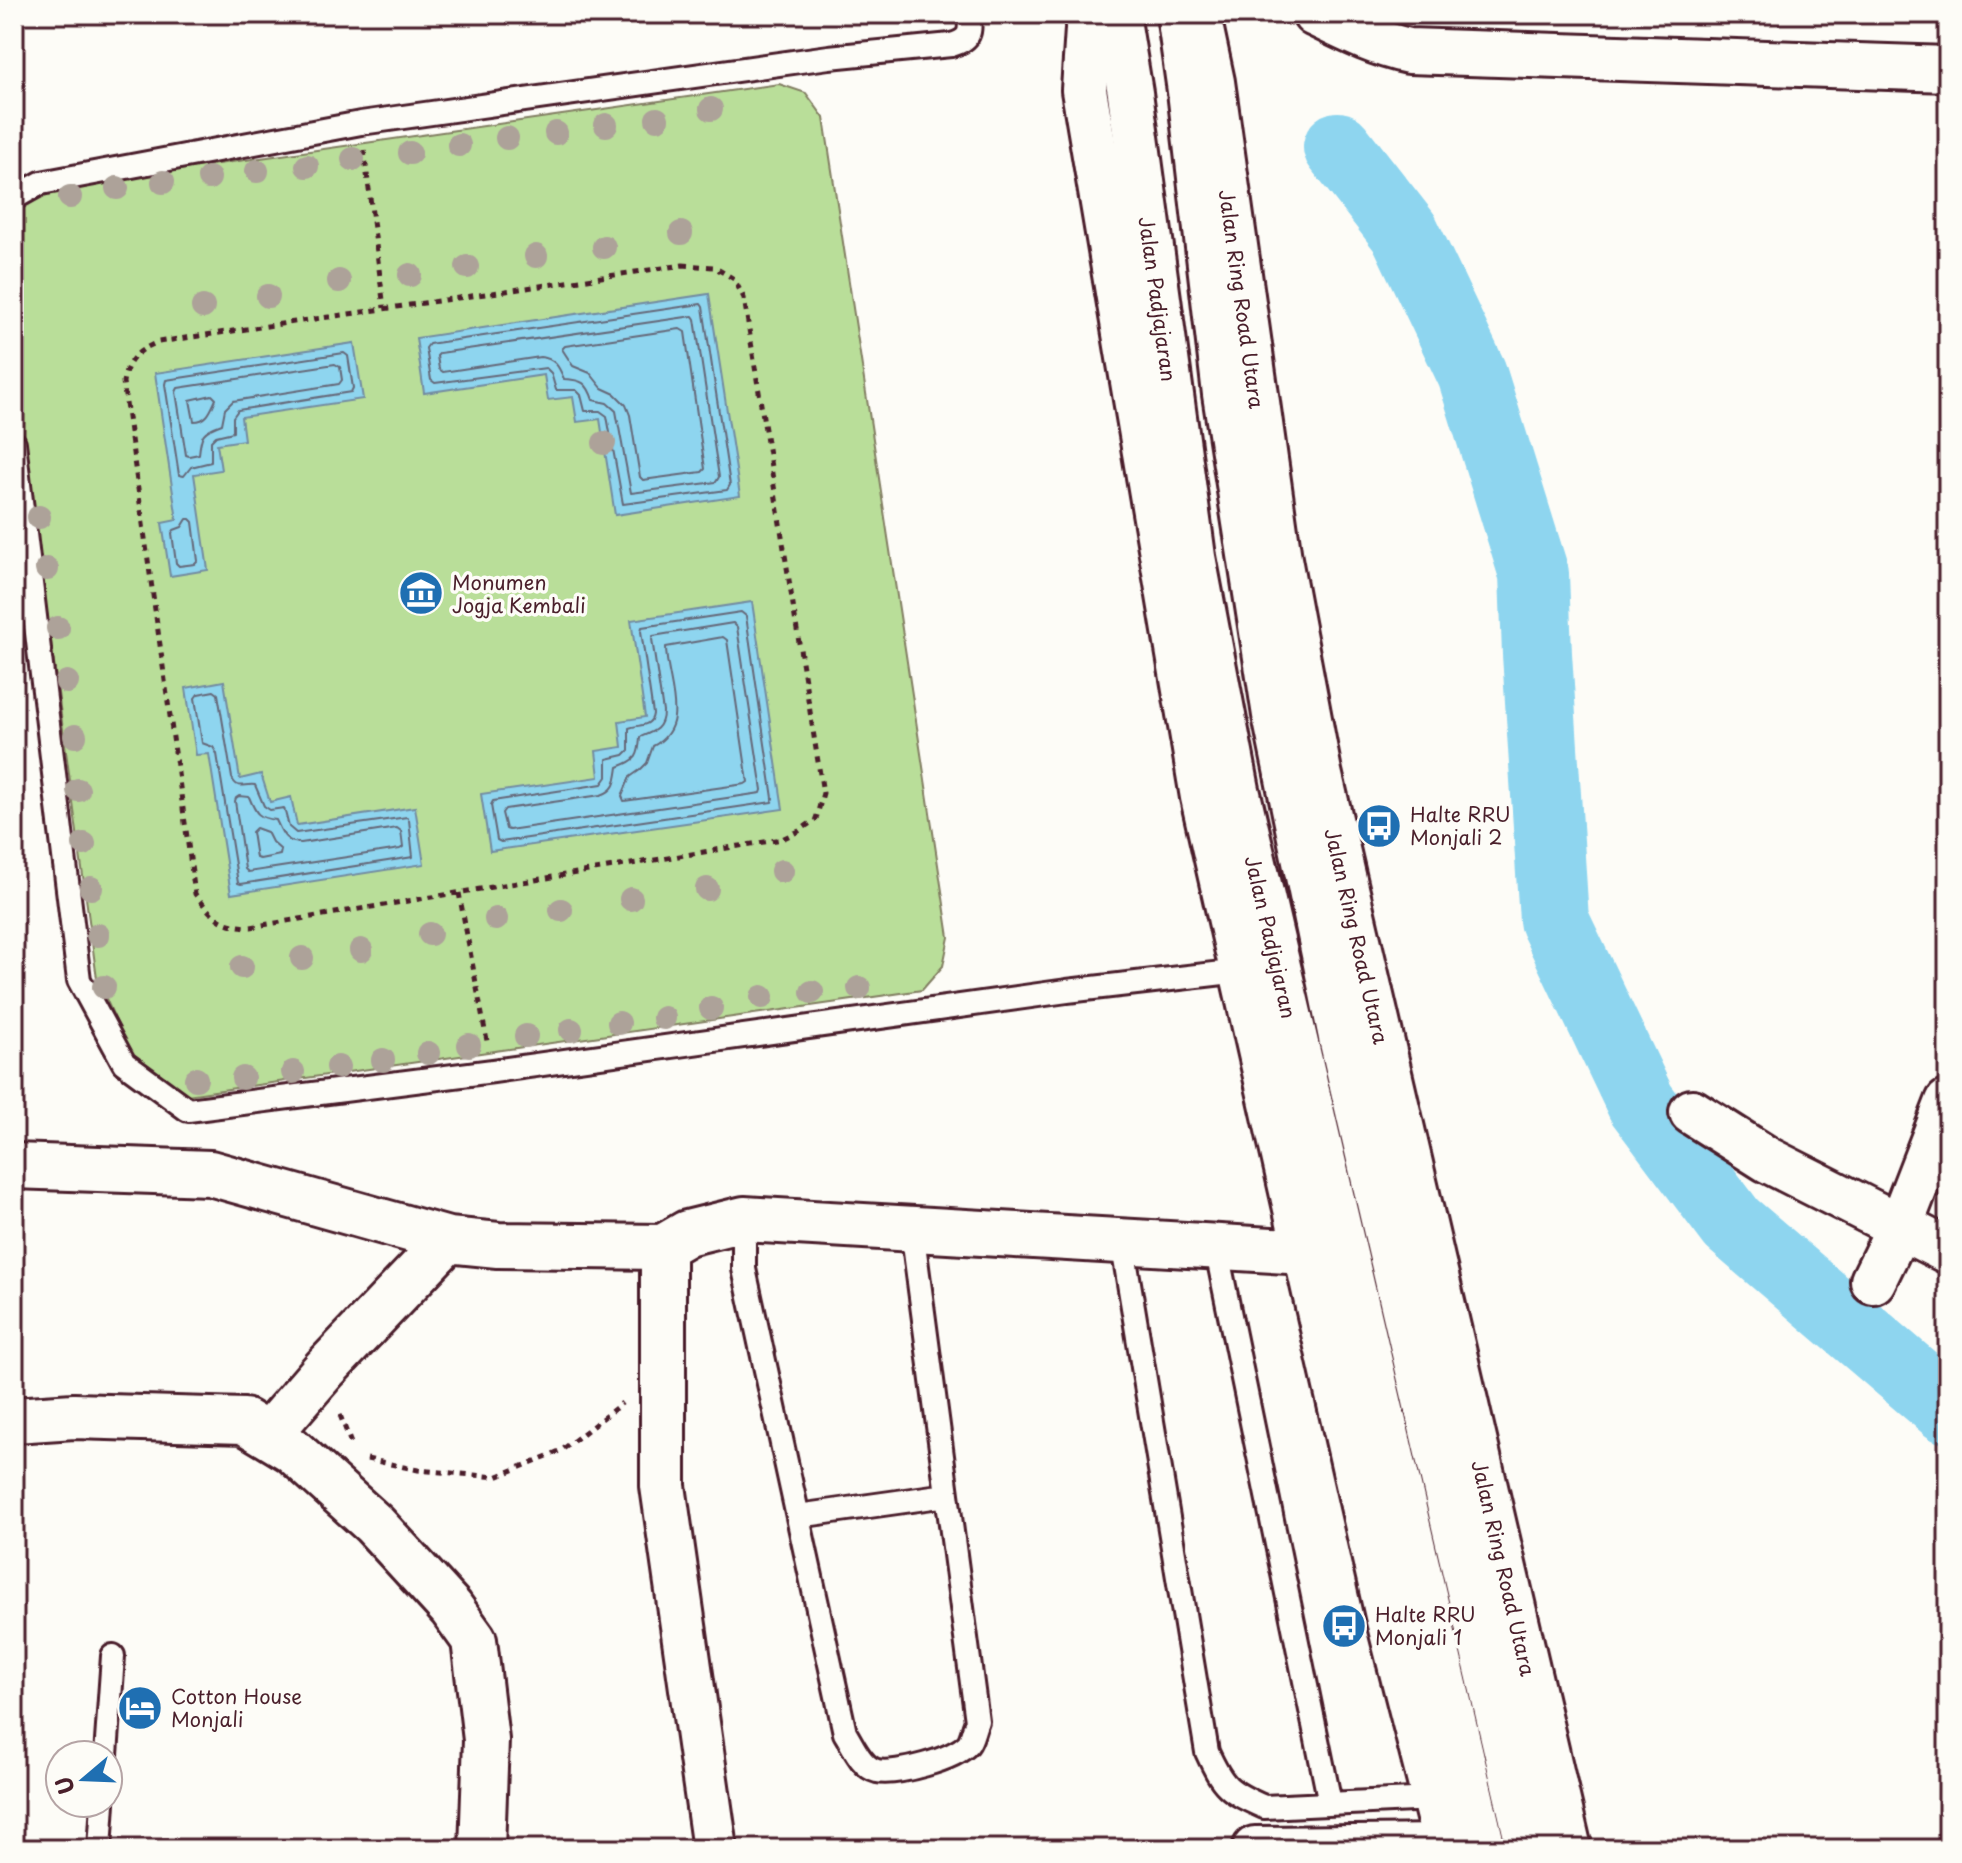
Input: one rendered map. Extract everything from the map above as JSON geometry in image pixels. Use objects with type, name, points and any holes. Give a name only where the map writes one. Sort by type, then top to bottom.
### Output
[{"type":"main road","points":[[1089,14],[1084,90],[1203,797],[1260,969],[1306,1252],[1388,1616],[1434,1799],[1459,1848],[1255,1849]]},
{"type":"main road","name":"Jalan Padjajaran","points":[[1117,14],[1193,557],[1237,790],[1260,969],[1459,1848]]},
{"type":"main road","points":[[1179,14],[1225,394],[1275,715],[1361,1037],[1529,1849]]},
{"type":"main road","name":"Jalan Ring Road Utara","points":[[1197,14],[1212,82],[1279,559],[1319,772],[1361,1037],[1569,1849]]},
{"type":"main road","points":[[1315,14],[1390,48],[1409,51],[1948,69]]},
{"type":"main road","points":[[1873,1281],[1900,1226],[1948,1102]]},
{"type":"main road","points":[[1692,1112],[1744,1147],[1948,1251]]},
{"type":"main road","points":[[14,1166],[210,1173],[448,1240],[498,1245],[663,1247],[687,1233],[744,1219],[1306,1252]]},
{"type":"main road","points":[[268,1435],[325,1369],[448,1240]]},
{"type":"main road","points":[[663,1247],[663,1486],[715,1849]]},
{"type":"main road","points":[[14,1420],[74,1416],[244,1421],[292,1450],[374,1524],[451,1608],[474,1640],[486,1740],[482,1849]]},
{"type":"lane","points":[[14,198],[41,183],[361,123],[829,57],[951,45],[968,36],[971,29],[968,14]]},
{"type":"lane","points":[[14,443],[79,980],[124,1063],[188,1110],[1052,993],[1260,969]]},
{"type":"lane","points":[[744,1219],[744,1269],[845,1733],[861,1760],[876,1771],[905,1770],[935,1762],[968,1744],[977,1721],[912,1229]]},
{"type":"lane","points":[[1122,1241],[1207,1752],[1220,1779],[1239,1796],[1264,1807],[1434,1799]]},
{"type":"lane","points":[[1216,1247],[1330,1803]]},
{"type":"lane","points":[[798,1516],[947,1495]]},
{"type":"lane","points":[[107,1739],[113,1656]]},
{"type":"lane","points":[[100,1849],[102,1819]]},
{"type":"path","points":[[361,123],[384,308]]},
{"type":"path","points":[[683,265],[714,267],[734,279],[744,298],[823,793],[816,819],[782,839],[459,893],[251,927],[232,927],[212,916],[195,894],[123,382],[126,366],[141,349],[158,342],[683,265]]},
{"type":"path","points":[[459,893],[493,1071]]},
{"type":"path","points":[[325,1369],[356,1457],[418,1470],[496,1477],[562,1450],[663,1370]]},
{"type":"green space","points":[[779,84],[806,93],[824,118],[949,937],[943,966],[922,990],[187,1095],[130,1052],[97,979],[14,370],[14,220],[38,197],[92,182]]},
{"type":"water","points":[[709,294],[740,496],[615,515],[600,419],[577,422],[573,397],[548,400],[544,375],[424,393],[416,338]]},
{"type":"water","points":[[354,343],[363,399],[241,417],[244,440],[217,444],[221,470],[194,474],[208,570],[170,576],[162,523],[177,520],[155,373]]},
{"type":"water","points":[[752,602],[783,809],[490,851],[481,794],[599,777],[596,751],[622,747],[619,721],[645,717],[631,620]]},
{"type":"water","points":[[224,681],[240,779],[261,774],[270,802],[291,797],[297,825],[415,807],[424,864],[231,894],[209,754],[196,755],[186,688]]},
{"type":"waterway","points":[[1338,147],[1405,233],[1472,374],[1534,574],[1554,920],[1641,1103],[1732,1224],[1948,1409]]},
{"type":"place","name":"Monumen Jogja Kembali","points":[[421,593]]},
{"type":"place","name":"Halte RRU Monjali 2","points":[[1379,826]]},
{"type":"place","name":"Halte RRU Monjali 1","points":[[1344,1626]]},
{"type":"place","name":"Cotton House Monjali","points":[[140,1708]]}]
